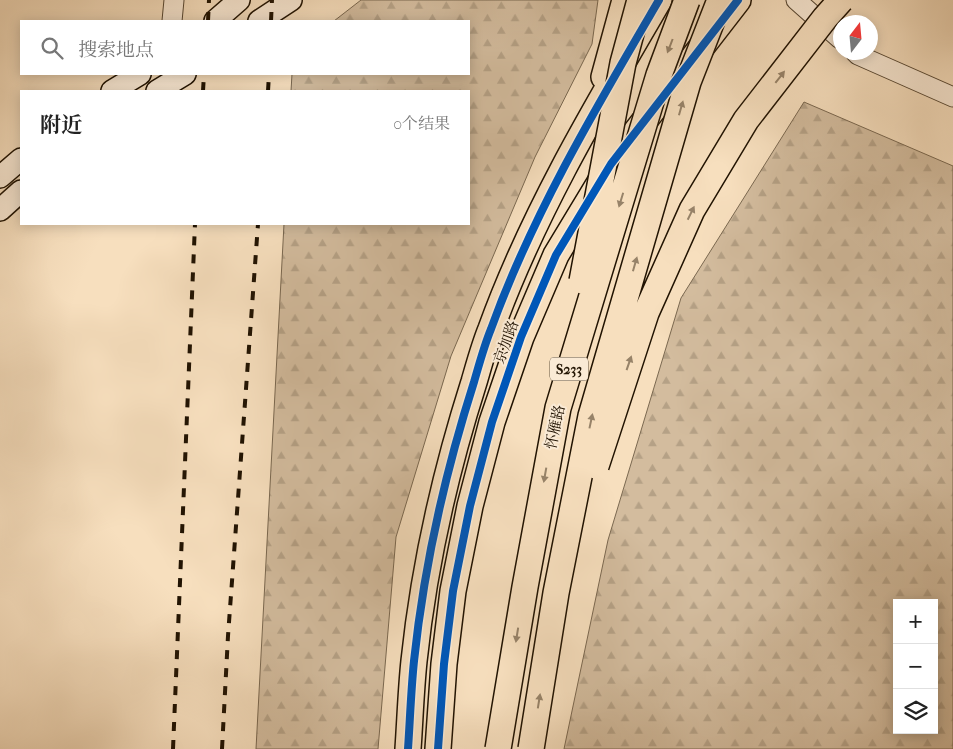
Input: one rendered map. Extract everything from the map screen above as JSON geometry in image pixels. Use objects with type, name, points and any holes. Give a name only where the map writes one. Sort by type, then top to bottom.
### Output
[{"type":"highway","points":[[595,110],[625,0]]},
{"type":"highway","points":[[558,408],[623,63],[640,0]]},
{"type":"highway","name":"京加路","points":[[408,749],[414,661],[440,501],[463,416],[491,329],[527,244],[574,148],[659,0]]},
{"type":"highway","name":"怀雁路","points":[[498,749],[524,587],[558,408],[659,75],[687,0]]},
{"type":"highway","name":"S233","points":[[531,749],[556,593],[591,416],[688,82],[720,0]]},
{"type":"highway","name":"京加路","points":[[438,749],[444,664],[453,591],[470,506],[492,422],[521,337],[556,255],[611,164],[738,0]]},
{"type":"highway","points":[[556,593],[610,420],[646,313],[692,210],[746,120],[841,0]]},
{"type":"main road","points":[[216,20],[239,0]]},
{"type":"main road","points":[[261,20],[291,0]]},
{"type":"main road","points":[[114,90],[138,75]]},
{"type":"main road","points":[[0,177],[20,160]]},
{"type":"main road","points":[[0,210],[20,192]]},
{"type":"street","points":[[172,20],[174,0]]},
{"type":"street","points":[[796,0],[833,34]]},
{"type":"street","points":[[867,60],[953,97]]},
{"type":"green space","points":[[361,0],[598,0],[592,44],[535,157],[451,356],[396,537],[378,749],[256,749],[284,225],[470,225],[470,90],[291,90],[292,75],[470,75],[470,20],[335,20]]},
{"type":"green space","points":[[804,102],[953,166],[953,749],[564,749],[608,540],[681,298]]},
{"type":"railway","points":[[208,20],[209,0]]},
{"type":"railway","points":[[271,20],[272,0]]},
{"type":"railway","points":[[203,90],[204,75]]},
{"type":"railway","points":[[268,90],[269,75]]},
{"type":"railway","points":[[173,749],[195,225]]},
{"type":"railway","points":[[222,749],[228,636],[258,225]]},
{"type":"cycle path","points":[[408,749],[418,625],[430,555],[445,485],[486,342],[508,286],[546,202],[590,120],[659,0]]},
{"type":"cycle path","points":[[438,749],[444,664],[453,591],[470,506],[492,422],[521,337],[556,255],[611,164],[738,0]]}]
